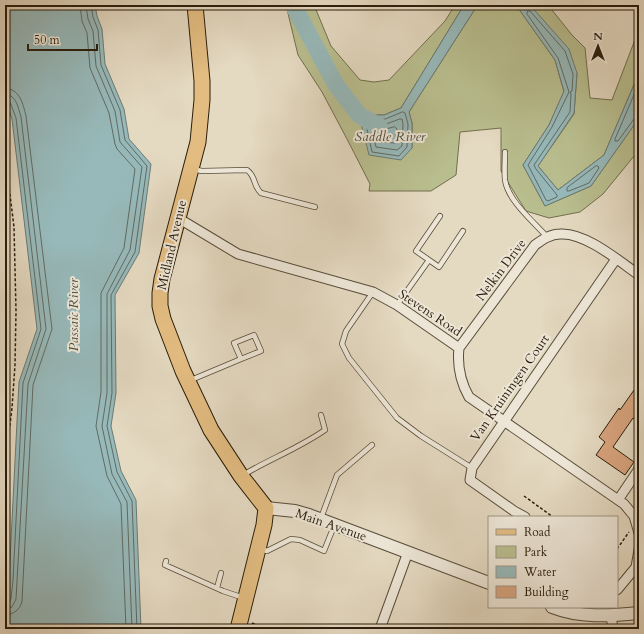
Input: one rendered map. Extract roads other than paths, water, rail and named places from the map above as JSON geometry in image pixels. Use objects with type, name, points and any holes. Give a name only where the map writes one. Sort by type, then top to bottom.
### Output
[{"type":"main road","name":"Midland Avenue","points":[[196,5],[202,81],[202,100],[198,142],[162,279],[160,306],[163,319],[188,381],[211,430],[266,508]]},
{"type":"main road","points":[[239,624],[264,524],[266,508]]},
{"type":"street","name":"Stevens Road","points":[[178,218],[238,254],[373,292],[397,305],[459,348],[459,371],[463,386],[469,397],[618,500],[630,510],[634,516],[639,533]]},
{"type":"street","points":[[547,237],[559,234],[571,234],[583,238],[639,275]]},
{"type":"street","name":"Nelkin Drive","points":[[459,348],[535,245],[547,237]]},
{"type":"street","name":"Van Kruiningen Court","points":[[472,468],[616,259]]},
{"type":"street","points":[[472,468],[470,480],[523,516]]},
{"type":"street","points":[[618,500],[639,469]]},
{"type":"street","name":"Main Avenue","points":[[266,508],[294,511],[488,583]]},
{"type":"street","points":[[618,589],[637,571],[639,550]]},
{"type":"street","points":[[380,629],[408,552]]},
{"type":"street","points":[[555,608],[567,612],[586,615],[639,613]]},
{"type":"street","points":[[586,615],[595,608]]},
{"type":"street","points":[[611,615],[613,629]]},
{"type":"lane","points":[[505,152],[505,180],[508,192],[547,237]]},
{"type":"lane","points":[[191,168],[202,171],[247,170],[253,176],[255,186],[261,193],[315,207]]},
{"type":"lane","points":[[440,216],[416,251],[428,260],[439,267],[463,231]]},
{"type":"lane","points":[[397,305],[428,260]]},
{"type":"lane","points":[[373,292],[346,330],[342,344],[349,358],[397,418],[421,436],[472,468]]},
{"type":"lane","points":[[188,381],[261,351],[254,334],[234,343],[241,359]]},
{"type":"lane","points":[[242,476],[262,464],[295,448],[325,430],[321,415]]},
{"type":"lane","points":[[320,520],[337,475],[372,445]]},
{"type":"lane","points":[[258,548],[267,551],[291,539],[300,540],[324,551],[335,525]]},
{"type":"lane","points":[[166,561],[165,565],[217,588],[245,598]]},
{"type":"lane","points":[[217,588],[222,573]]},
{"type":"water","name":"Passaic River","points":[[5,5],[95,5],[102,29],[105,64],[124,109],[129,139],[151,164],[139,253],[115,295],[116,393],[111,426],[121,471],[136,500],[141,629],[5,629],[9,580],[19,382],[37,329],[12,119],[5,98]]},
{"type":"water","name":"Saddle River","points":[[464,5],[480,5],[475,9],[409,112],[412,123],[412,148],[401,160],[369,155],[359,115],[384,115],[401,108]]},
{"type":"water","points":[[516,5],[530,5],[569,49],[577,73],[574,113],[538,166],[558,190],[604,155],[639,73],[639,118],[637,121],[591,186],[545,206],[523,165],[549,125],[564,91],[555,60]]},
{"type":"waterway","name":"Saddle River","points":[[293,5],[336,85],[359,115],[379,126]]}]
